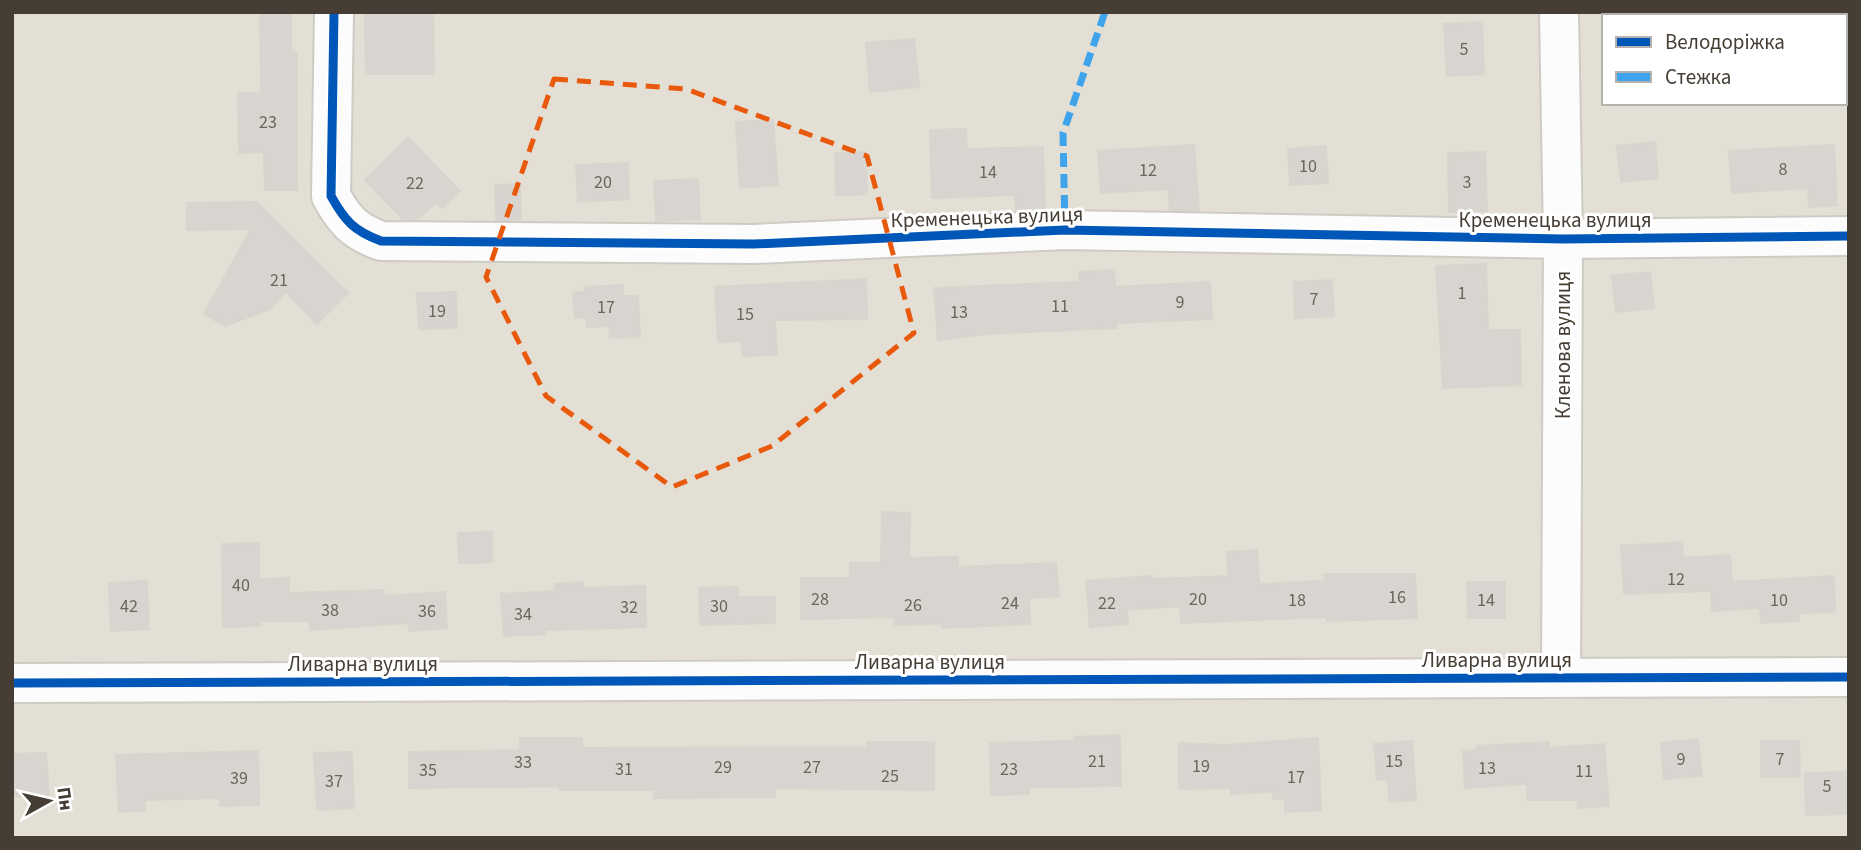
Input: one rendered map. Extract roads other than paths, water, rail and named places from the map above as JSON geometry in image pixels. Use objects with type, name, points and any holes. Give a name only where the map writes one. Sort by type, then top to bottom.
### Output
[{"type":"street","name":"Кременецька вулиця","points":[[334,12],[331,196],[342,216],[359,233],[381,241],[754,244],[1065,230],[1563,239],[1849,236]]},
{"type":"street","name":"Кленова вулиця","points":[[1559,12],[1563,239],[1561,677]]},
{"type":"street","name":"Ливарна вулиця","points":[[12,683],[1849,677]]}]
